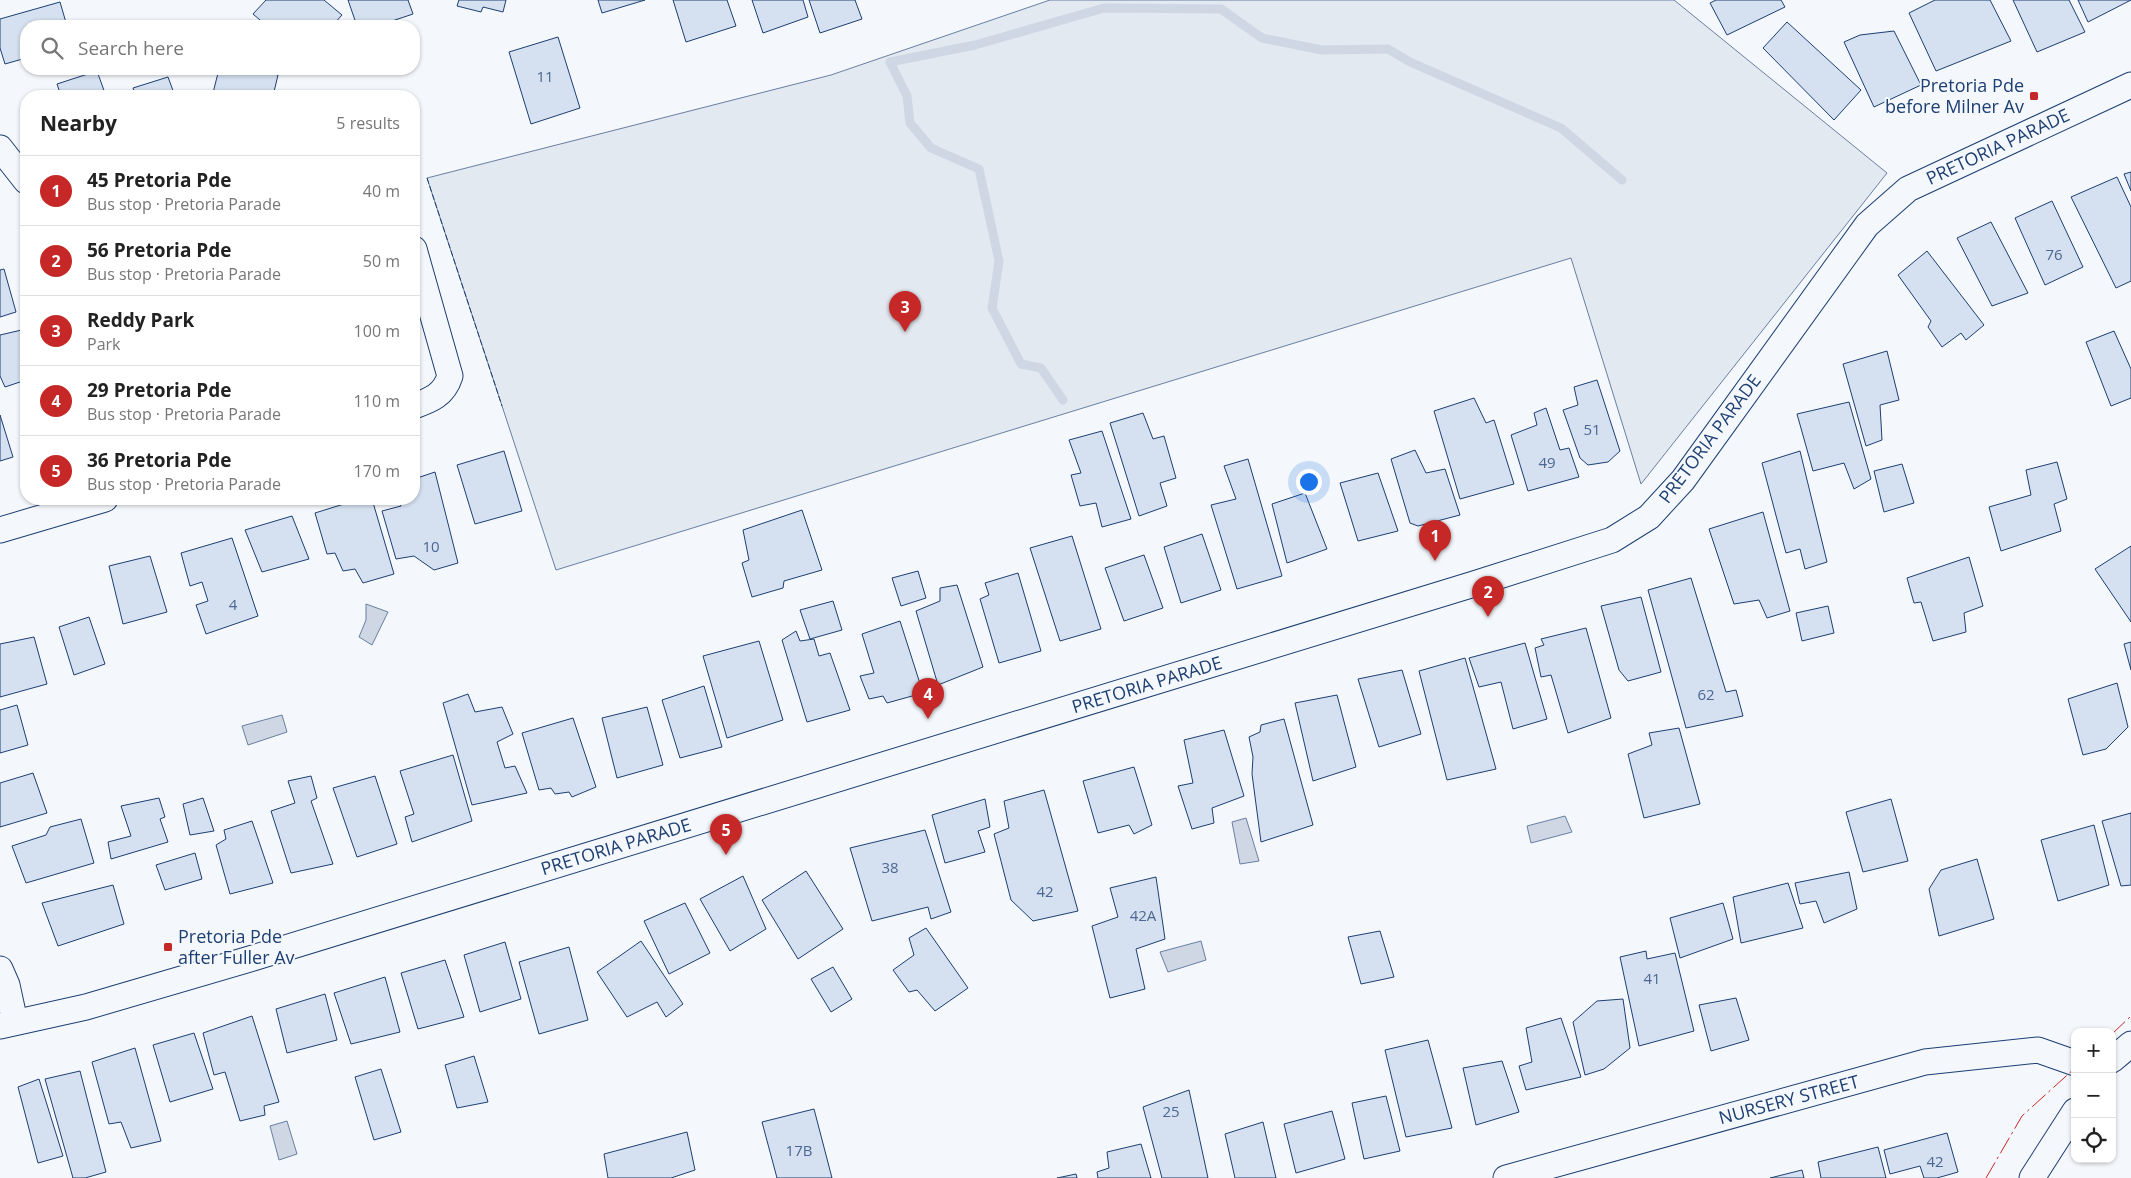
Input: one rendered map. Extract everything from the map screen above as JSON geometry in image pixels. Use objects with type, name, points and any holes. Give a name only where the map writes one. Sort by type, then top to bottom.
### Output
[{"type":"street","name":"PRETORIA PARADE","points":[[7,1024],[86,1007],[253,958],[1612,540],[1649,517],[1683,480],[1867,224],[1908,189],[2131,85]]},
{"type":"street","points":[[0,148],[20,173]]},
{"type":"street","points":[[420,270],[450,376],[447,385],[423,403]]},
{"type":"street","points":[[0,530],[85,505]]},
{"type":"street","points":[[0,969],[6,985],[7,1024]]},
{"type":"street","points":[[2116,1057],[2131,1044]]},
{"type":"street","name":"NURSERY STREET","points":[[1506,1178],[1925,1062],[2038,1050],[2071,1062]]},
{"type":"street","points":[[2032,1178],[2071,1117]]},
{"type":"shaded area","points":[[1050,0],[1674,0],[1887,173],[1641,484],[1571,258],[556,570],[427,178],[831,75]]},
{"type":"shaded area","points":[[366,604],[388,612],[372,645],[359,637],[366,620]]},
{"type":"shaded area","points":[[282,715],[287,732],[248,745],[242,726]]},
{"type":"shaded area","points":[[1565,816],[1572,832],[1531,843],[1527,826]]},
{"type":"shaded area","points":[[1246,818],[1259,861],[1240,864],[1232,822]]},
{"type":"shaded area","points":[[1201,941],[1206,960],[1168,972],[1160,952]]},
{"type":"shaded area","points":[[287,1121],[297,1154],[279,1160],[270,1126]]},
{"type":"building","points":[[266,0],[324,0],[342,15],[337,20],[260,20],[253,14]]},
{"type":"building","points":[[348,0],[408,0],[413,14],[395,20],[355,20]]},
{"type":"building","points":[[459,0],[506,0],[503,12],[483,7],[481,12],[457,6]]},
{"type":"building","points":[[598,0],[645,0],[602,13]]},
{"type":"building","points":[[673,0],[727,0],[736,26],[686,42]]},
{"type":"building","points":[[752,0],[803,0],[808,17],[763,33]]},
{"type":"building","points":[[809,0],[855,0],[862,19],[820,33]]},
{"type":"building","points":[[1716,0],[1781,0],[1785,7],[1727,35],[1710,3]]},
{"type":"building","points":[[1935,0],[1990,0],[2011,41],[1936,71],[1909,13]]},
{"type":"building","points":[[2013,0],[2069,0],[2085,32],[2037,52]]},
{"type":"building","points":[[2078,0],[2131,0],[2088,22]]},
{"type":"building","points":[[60,2],[65,20],[20,20],[20,60],[5,64],[0,48],[0,19]]},
{"type":"building","points":[[1787,22],[1861,90],[1834,120],[1763,48]]},
{"type":"building","points":[[1894,31],[1921,85],[1874,107],[1844,42],[1860,35]]},
{"type":"building","points":[[558,37],[580,108],[531,124],[509,52]]},
{"type":"building","points":[[85,75],[98,75],[104,90],[59,90],[57,84]]},
{"type":"building","points":[[218,75],[278,75],[274,90],[214,90]]},
{"type":"building","points":[[168,77],[173,90],[134,90],[133,88]]},
{"type":"building","points":[[2131,172],[2131,191],[2124,174]]},
{"type":"building","points":[[2117,177],[2131,207],[2131,281],[2116,288],[2071,197]]},
{"type":"building","points":[[2052,201],[2083,267],[2045,285],[2015,218]]},
{"type":"building","points":[[1991,222],[2028,293],[1992,306],[1957,238]]},
{"type":"building","points":[[1927,251],[1984,325],[1966,340],[1961,333],[1942,347],[1928,327],[1931,321],[1898,275]]},
{"type":"building","points":[[4,269],[16,312],[0,317],[0,270]]},
{"type":"building","points":[[20,330],[20,382],[5,387],[0,376],[0,335]]},
{"type":"building","points":[[2114,331],[2131,369],[2131,398],[2111,406],[2086,342]]},
{"type":"building","points":[[1887,351],[1899,400],[1880,405],[1882,440],[1866,446],[1843,364]]},
{"type":"building","points":[[1597,380],[1620,451],[1608,462],[1588,465],[1580,458],[1563,410],[1578,405],[1574,387]]},
{"type":"building","points":[[1474,398],[1486,423],[1494,420],[1514,484],[1460,499],[1434,411]]},
{"type":"building","points":[[1849,402],[1871,479],[1854,489],[1844,463],[1813,471],[1797,414]]},
{"type":"building","points":[[1546,408],[1560,450],[1569,448],[1579,477],[1528,491],[1511,435],[1537,425],[1534,413]]},
{"type":"building","points":[[1143,413],[1153,439],[1164,436],[1176,478],[1160,483],[1167,506],[1139,516],[1110,423]]},
{"type":"building","points":[[0,415],[13,457],[0,461]]},
{"type":"building","points":[[1102,431],[1131,519],[1102,527],[1096,503],[1080,506],[1071,475],[1081,473],[1069,440]]},
{"type":"building","points":[[1415,450],[1426,473],[1445,469],[1460,515],[1418,526],[1410,523],[1391,459]]},
{"type":"building","points":[[504,451],[522,511],[475,524],[457,465]]},
{"type":"building","points":[[1800,451],[1827,562],[1805,569],[1800,549],[1786,553],[1762,463]]},
{"type":"building","points":[[1248,459],[1282,576],[1237,589],[1211,505],[1236,499],[1224,466]]},
{"type":"building","points":[[2057,462],[2067,499],[2054,504],[2061,531],[2001,551],[1989,507],[2031,495],[2026,470]]},
{"type":"building","points":[[1902,464],[1914,503],[1884,512],[1874,471]]},
{"type":"building","points":[[435,472],[458,563],[434,570],[414,556],[396,559],[382,511],[401,505],[420,505],[420,477]]},
{"type":"building","points":[[1378,473],[1398,531],[1358,541],[1340,483]]},
{"type":"building","points":[[1305,493],[1327,549],[1287,563],[1272,504]]},
{"type":"building","points":[[341,505],[374,505],[394,574],[363,583],[355,569],[343,571],[335,553],[327,554],[315,513]]},
{"type":"building","points":[[802,510],[822,570],[784,581],[783,588],[752,597],[742,563],[749,560],[743,530]]},
{"type":"building","points":[[1763,512],[1790,611],[1767,618],[1759,600],[1734,604],[1709,529]]},
{"type":"building","points":[[292,516],[309,559],[262,572],[245,530]]},
{"type":"building","points":[[1202,534],[1221,590],[1181,603],[1164,547]]},
{"type":"building","points":[[1072,536],[1101,629],[1060,641],[1030,548]]},
{"type":"building","points":[[232,538],[258,616],[206,634],[196,605],[208,601],[202,582],[190,586],[181,553]]},
{"type":"building","points":[[2131,546],[2131,622],[2095,569]]},
{"type":"building","points":[[1144,555],[1163,608],[1124,621],[1105,568]]},
{"type":"building","points":[[150,556],[167,612],[123,624],[109,566]]},
{"type":"building","points":[[1969,557],[1983,606],[1964,613],[1966,632],[1933,641],[1921,602],[1914,603],[1907,578]]},
{"type":"building","points":[[918,571],[926,598],[901,606],[892,578]]},
{"type":"building","points":[[1018,573],[1041,651],[999,663],[980,599],[989,595],[985,583]]},
{"type":"building","points":[[1691,578],[1726,692],[1736,690],[1743,716],[1686,728],[1648,590]]},
{"type":"building","points":[[957,585],[983,667],[938,685],[916,611],[940,601],[940,588]]},
{"type":"building","points":[[1641,597],[1661,672],[1628,681],[1619,670],[1601,606]]},
{"type":"building","points":[[833,601],[842,630],[810,639],[800,610]]},
{"type":"building","points":[[1828,606],[1834,633],[1802,641],[1796,613]]},
{"type":"building","points":[[89,617],[105,664],[74,675],[59,627]]},
{"type":"building","points":[[900,621],[923,693],[887,703],[883,696],[869,699],[860,676],[874,673],[862,634]]},
{"type":"building","points":[[1586,628],[1611,718],[1568,733],[1551,675],[1541,677],[1535,648],[1544,645],[1541,639]]},
{"type":"building","points":[[796,631],[800,641],[814,639],[819,656],[830,653],[850,710],[807,722],[782,640]]},
{"type":"building","points":[[34,637],[47,684],[0,697],[0,644]]},
{"type":"building","points":[[759,641],[783,720],[727,738],[703,656]]},
{"type":"building","points":[[2131,642],[2131,670],[2124,644]]},
{"type":"building","points":[[1525,643],[1547,719],[1513,729],[1501,682],[1479,687],[1469,658]]},
{"type":"building","points":[[1465,658],[1496,769],[1447,780],[1419,671]]},
{"type":"building","points":[[1402,670],[1421,734],[1379,747],[1358,679]]},
{"type":"building","points":[[2117,683],[2128,727],[2106,749],[2083,755],[2068,699]]},
{"type":"building","points":[[704,686],[722,747],[680,758],[662,700]]},
{"type":"building","points":[[468,694],[475,712],[502,707],[513,734],[497,742],[505,768],[515,766],[527,793],[472,805],[443,703]]},
{"type":"building","points":[[1337,695],[1356,767],[1313,781],[1295,703]]},
{"type":"building","points":[[17,705],[28,745],[0,753],[0,710]]},
{"type":"building","points":[[647,707],[663,765],[617,778],[602,718]]},
{"type":"building","points":[[573,718],[596,787],[572,797],[569,792],[555,794],[551,788],[539,790],[522,733]]},
{"type":"building","points":[[1284,719],[1313,825],[1261,842],[1252,774],[1253,757],[1249,737],[1260,732],[1261,725]]},
{"type":"building","points":[[1679,728],[1700,804],[1644,818],[1628,754],[1652,745],[1649,733]]},
{"type":"building","points":[[1224,730],[1244,796],[1212,808],[1214,823],[1192,829],[1178,786],[1193,783],[1184,740]]},
{"type":"building","points":[[453,755],[472,821],[412,842],[405,817],[414,814],[400,771]]},
{"type":"building","points":[[1134,767],[1152,825],[1134,834],[1129,825],[1098,833],[1083,781]]},
{"type":"building","points":[[33,773],[47,813],[0,827],[0,783]]},
{"type":"building","points":[[311,776],[317,798],[311,801],[333,864],[291,873],[271,811],[295,803],[288,781]]},
{"type":"building","points":[[375,776],[397,844],[357,857],[333,788]]},
{"type":"building","points":[[1044,790],[1078,911],[1033,921],[1011,900],[994,834],[1009,828],[1004,801]]},
{"type":"building","points":[[159,798],[165,817],[160,819],[168,842],[111,859],[108,842],[131,836],[121,806]]},
{"type":"building","points":[[203,798],[214,831],[190,835],[183,804]]},
{"type":"building","points":[[985,799],[990,827],[978,831],[985,852],[945,863],[932,815]]},
{"type":"building","points":[[1891,799],[1908,861],[1863,872],[1846,812]]},
{"type":"building","points":[[2131,813],[2131,885],[2121,886],[2102,821]]},
{"type":"building","points":[[81,819],[94,863],[26,883],[12,846],[46,835],[50,827]]},
{"type":"building","points":[[252,821],[273,883],[230,894],[216,845],[226,839],[224,830]]},
{"type":"building","points":[[2094,825],[2109,885],[2058,901],[2041,840]]},
{"type":"building","points":[[925,830],[951,912],[931,919],[928,907],[872,921],[850,848]]},
{"type":"building","points":[[195,853],[202,879],[165,890],[156,865]]},
{"type":"building","points":[[1977,859],[1994,919],[1939,936],[1929,889],[1941,870]]},
{"type":"building","points":[[806,871],[843,929],[798,959],[762,900]]},
{"type":"building","points":[[1849,872],[1857,909],[1824,923],[1816,901],[1800,904],[1795,883]]},
{"type":"building","points":[[743,876],[766,929],[730,951],[700,899]]},
{"type":"building","points":[[1156,877],[1165,939],[1136,949],[1145,989],[1110,998],[1092,926],[1118,917],[1110,888]]},
{"type":"building","points":[[1788,883],[1803,928],[1741,943],[1733,897]]},
{"type":"building","points":[[113,885],[124,924],[58,946],[42,903]]},
{"type":"building","points":[[685,903],[710,953],[669,974],[644,921]]},
{"type":"building","points":[[1723,903],[1733,939],[1680,958],[1670,918]]},
{"type":"building","points":[[926,928],[968,988],[935,1011],[917,990],[909,992],[893,970],[914,955],[909,938]]},
{"type":"building","points":[[1380,931],[1394,977],[1361,984],[1348,937]]},
{"type":"building","points":[[641,941],[683,1004],[666,1017],[657,1002],[627,1017],[597,972]]},
{"type":"building","points":[[505,942],[521,999],[480,1012],[464,955]]},
{"type":"building","points":[[569,947],[588,1020],[539,1034],[519,962]]},
{"type":"building","points":[[1646,951],[1647,959],[1675,953],[1694,1031],[1639,1046],[1620,957]]},
{"type":"building","points":[[445,960],[464,1017],[418,1029],[401,973]]},
{"type":"building","points":[[833,967],[852,999],[831,1012],[811,979]]},
{"type":"building","points":[[385,977],[400,1032],[351,1044],[334,993]]},
{"type":"building","points":[[325,994],[337,1040],[287,1053],[276,1009]]},
{"type":"building","points":[[1736,998],[1749,1040],[1711,1051],[1699,1005]]},
{"type":"building","points":[[1623,999],[1630,1048],[1604,1069],[1585,1075],[1573,1022],[1597,1001]]},
{"type":"building","points":[[252,1016],[279,1102],[264,1106],[265,1115],[240,1121],[225,1072],[214,1075],[203,1033]]},
{"type":"building","points":[[1561,1018],[1581,1077],[1526,1090],[1519,1066],[1532,1062],[1526,1028]]},
{"type":"building","points":[[194,1033],[213,1089],[170,1102],[153,1045]]},
{"type":"building","points":[[1428,1040],[1452,1128],[1406,1137],[1385,1050]]},
{"type":"building","points":[[135,1048],[161,1141],[131,1148],[121,1122],[109,1124],[92,1062]]},
{"type":"building","points":[[474,1056],[488,1102],[457,1108],[445,1065]]},
{"type":"building","points":[[1502,1061],[1519,1112],[1476,1125],[1463,1068]]},
{"type":"building","points":[[381,1069],[401,1132],[374,1140],[355,1077]]},
{"type":"building","points":[[80,1071],[106,1172],[85,1178],[73,1178],[45,1079]]},
{"type":"building","points":[[39,1079],[63,1156],[38,1163],[18,1087]]},
{"type":"building","points":[[1189,1090],[1208,1178],[1162,1178],[1143,1107]]},
{"type":"building","points":[[1386,1096],[1400,1151],[1364,1159],[1352,1103]]},
{"type":"building","points":[[814,1109],[832,1178],[777,1178],[762,1122]]},
{"type":"building","points":[[1332,1111],[1345,1159],[1296,1173],[1284,1124]]},
{"type":"building","points":[[1263,1122],[1276,1178],[1235,1178],[1225,1134]]},
{"type":"building","points":[[687,1132],[695,1170],[671,1178],[608,1178],[604,1154]]},
{"type":"building","points":[[1947,1133],[1958,1172],[1937,1178],[1924,1178],[1920,1166],[1890,1174],[1884,1150]]},
{"type":"building","points":[[1141,1144],[1151,1178],[1098,1178],[1097,1172],[1109,1168],[1107,1152]]},
{"type":"building","points":[[1878,1147],[1886,1178],[1821,1178],[1818,1162]]},
{"type":"building","points":[[1802,1170],[1804,1178],[1770,1178]]},
{"type":"building","points":[[1076,1174],[1077,1178],[1057,1178]]},
{"type":"waterway","points":[[1063,400],[1041,368],[1021,364],[992,308],[999,261],[979,169],[931,148],[910,123],[907,96],[890,62],[975,45],[1104,8],[1221,9],[1262,38],[1322,50],[1388,49],[1410,62],[1561,128],[1622,180]]},
{"type":"fence","points":[[427,178],[502,406]]},
{"type":"power","points":[[2116,1030],[2131,1016]]},
{"type":"power","points":[[1986,1178],[2022,1116],[2071,1072]]},
{"type":"place","name":"Pretoria Pde before Milner Av","points":[[2034,96]]},
{"type":"place","name":"Reddy Park","points":[[905,332]]},
{"type":"place","name":"45 Pretoria Pde","points":[[1435,561]]},
{"type":"place","name":"56 Pretoria Pde","points":[[1488,617]]},
{"type":"place","name":"29 Pretoria Pde","points":[[928,719]]},
{"type":"place","name":"36 Pretoria Pde","points":[[726,855]]},
{"type":"place","name":"Pretoria Pde after Fuller Av","points":[[168,947]]}]
